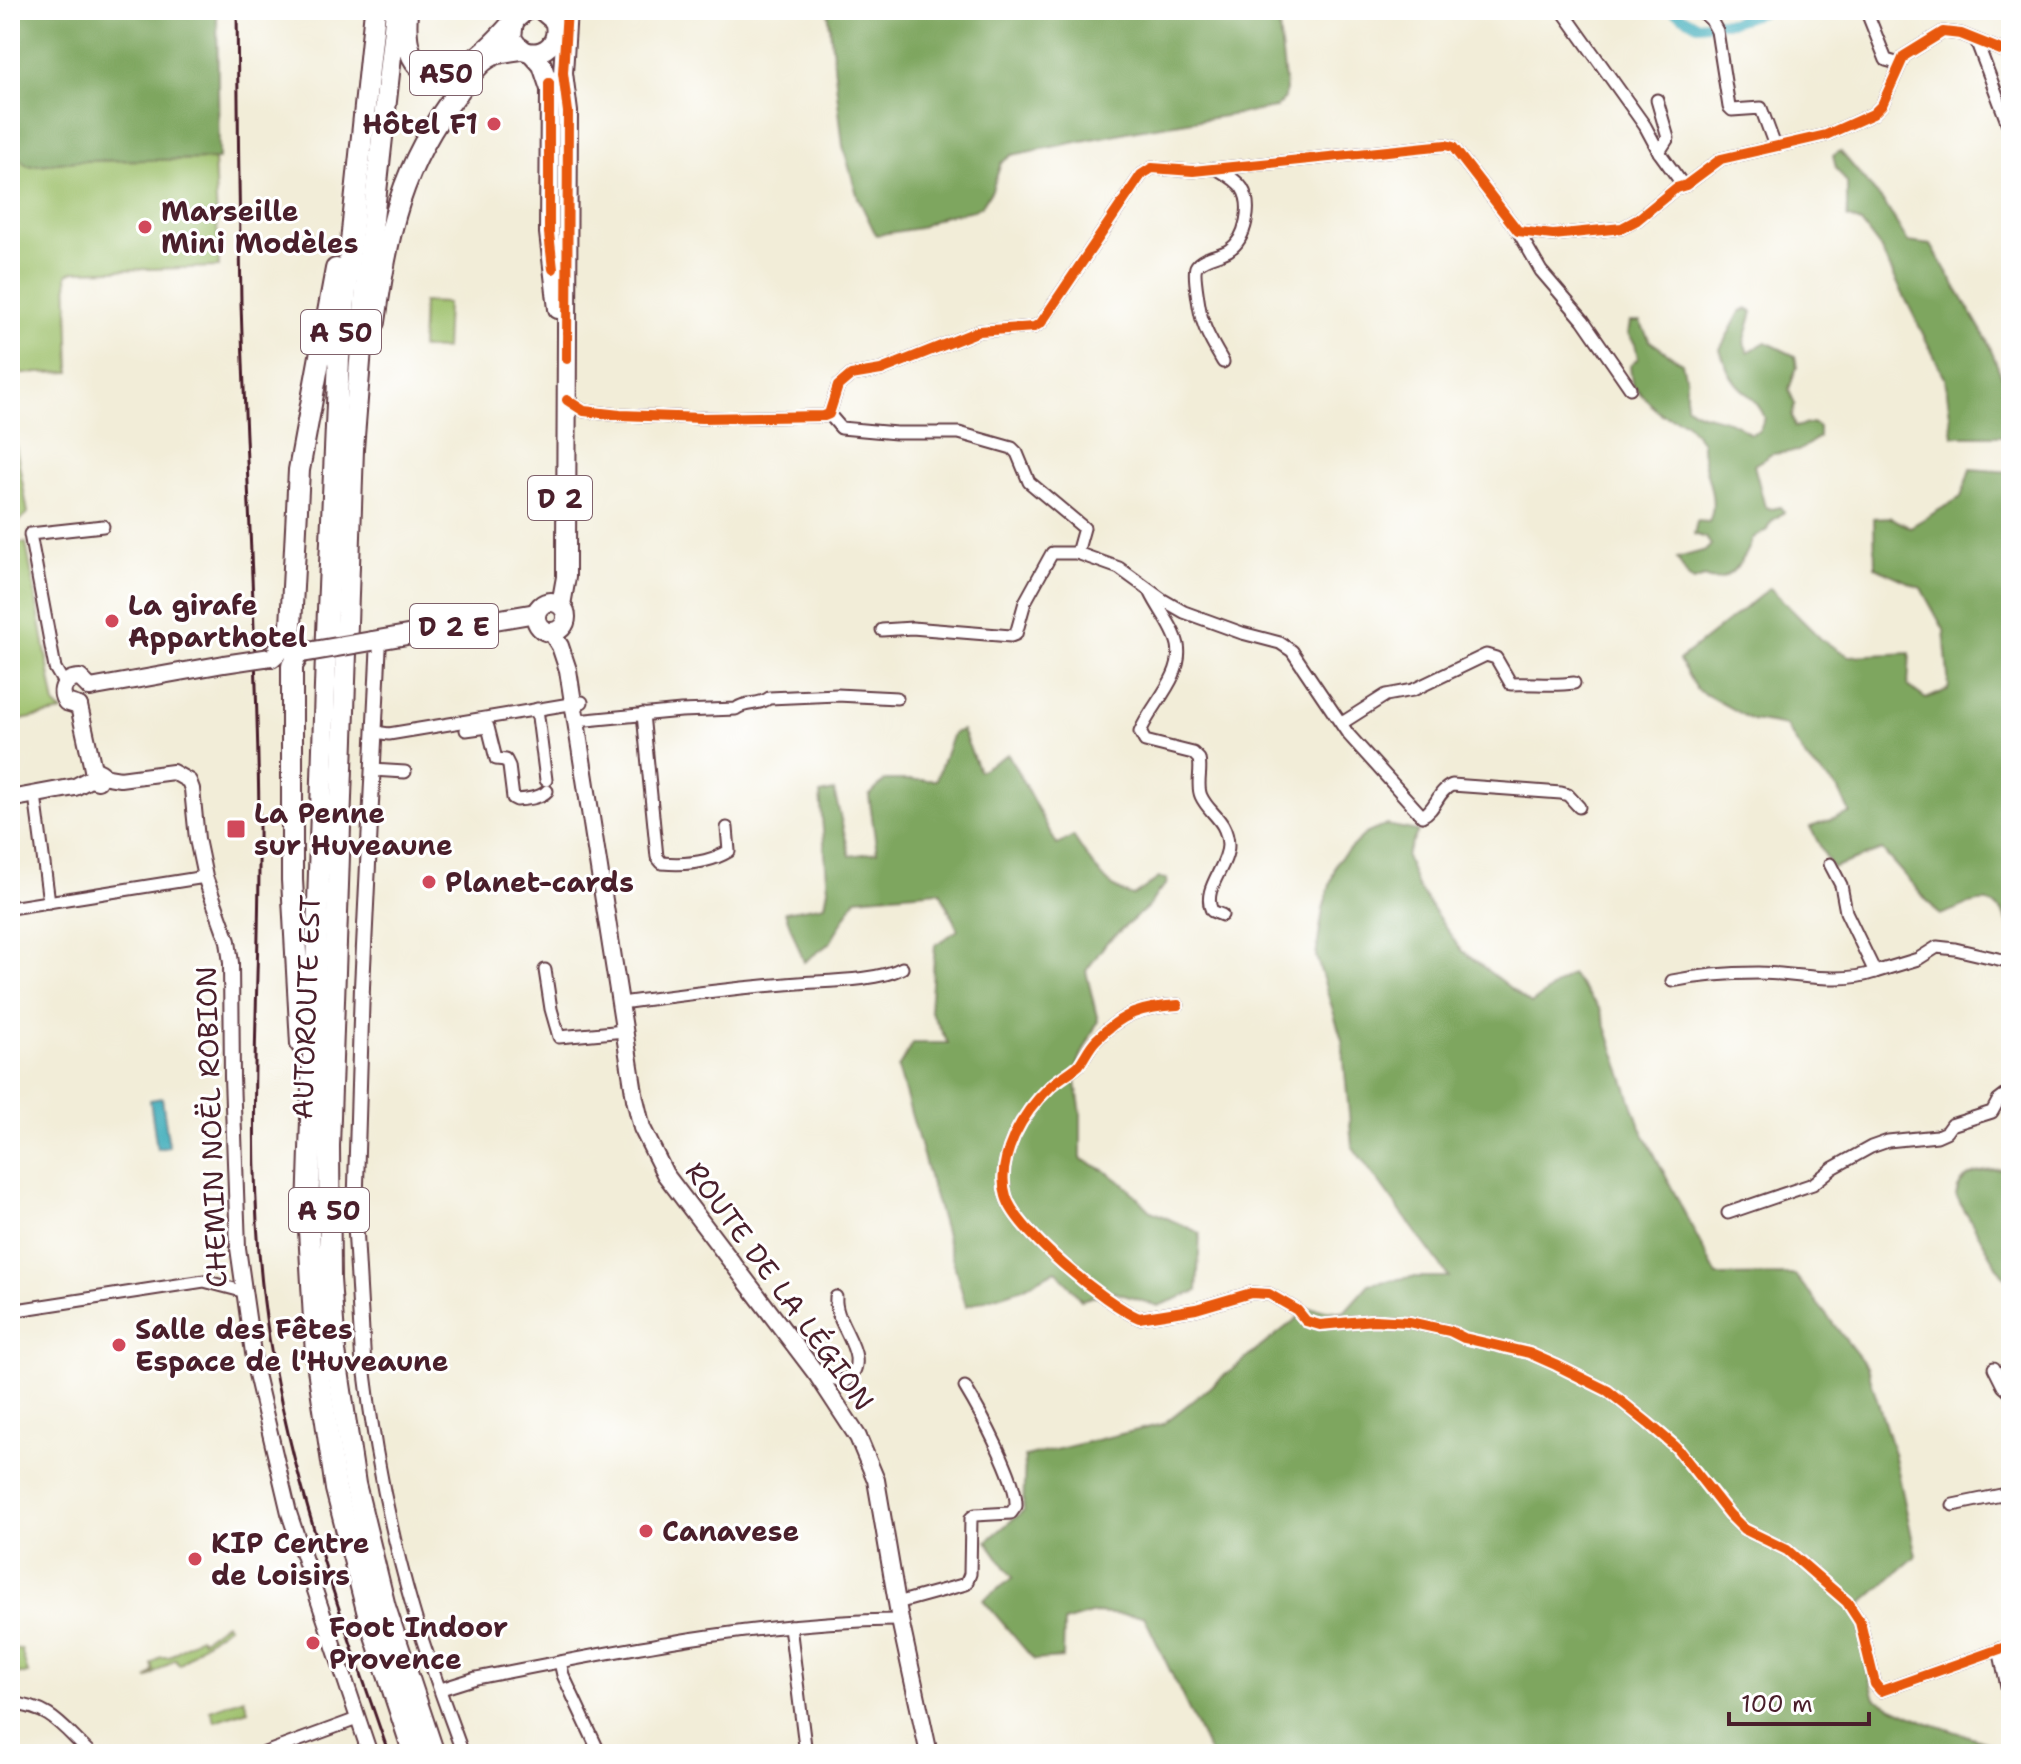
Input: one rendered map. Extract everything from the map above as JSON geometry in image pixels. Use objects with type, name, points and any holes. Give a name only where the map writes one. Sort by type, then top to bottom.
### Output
[{"type":"highway","name":"AUTOROUTE EST","points":[[375,10],[339,358],[308,1212],[316,1355],[336,1489],[368,1614],[414,1754]]},
{"type":"highway","name":"AUTOROUTE EST","points":[[396,10],[359,356],[347,604],[329,1146],[330,1279],[344,1427],[370,1551],[389,1620],[434,1754]]},
{"type":"highway","name":"A50","points":[[408,10],[406,32],[412,57],[421,67],[441,74],[461,70],[520,16]]},
{"type":"highway","points":[[347,604],[374,329],[382,269],[397,206],[413,163],[446,107],[468,78],[490,56],[526,52]]},
{"type":"highway","points":[[292,695],[273,656],[282,647],[291,626],[299,470],[363,120]]},
{"type":"highway","points":[[301,653],[292,666],[292,880],[308,1212]]},
{"type":"main road","points":[[520,16],[512,37],[526,52],[545,51],[556,34],[554,13]]},
{"type":"main road","name":"D 2","points":[[554,13],[567,95],[561,129]]},
{"type":"main road","name":"D 2","points":[[548,606],[560,576],[564,396],[563,95],[553,68],[551,46]]},
{"type":"main road","name":"D 2","points":[[526,52],[542,65],[550,89],[549,233],[560,317],[564,396],[576,415],[566,577],[548,606]]},
{"type":"main road","points":[[560,317],[560,268],[555,218],[561,129]]},
{"type":"main road","points":[[548,606],[566,617],[557,629],[541,628],[537,624],[548,606]]},
{"type":"main road","name":"D 2 E","points":[[301,653],[548,606]]},
{"type":"main road","name":"ROUTE DE LA LÉGION","points":[[557,629],[575,657],[593,820],[642,1128],[665,1174],[818,1376],[858,1437],[876,1480],[899,1612],[929,1754]]},
{"type":"main road","points":[[90,688],[301,653]]},
{"type":"main road","points":[[80,678],[90,688],[90,697],[79,706],[66,702],[62,694],[71,679],[80,678]]},
{"type":"main road","points":[[10,799],[75,787],[95,775],[79,706]]},
{"type":"street","points":[[1562,10],[1683,185]]},
{"type":"street","points":[[1700,10],[1717,31],[1729,107],[1732,110],[1761,108],[1775,146]]},
{"type":"street","points":[[1866,10],[1886,60],[1900,64]]},
{"type":"street","points":[[1518,231],[1553,235],[1622,228],[1721,159],[1826,135],[1873,114],[1882,105],[1904,56],[1943,32],[1954,32],[2011,54]]},
{"type":"street","points":[[1976,40],[2009,127]]},
{"type":"street","points":[[1592,65],[1650,146],[1659,152]]},
{"type":"street","points":[[1657,100],[1668,138],[1659,152]]},
{"type":"street","points":[[829,414],[838,386],[851,375],[881,370],[979,331],[1034,327],[1041,323],[1141,175],[1152,168],[1172,171],[1216,169],[1453,147],[1518,231],[1541,271],[1583,320],[1630,388]]},
{"type":"street","points":[[1216,169],[1237,182],[1246,197],[1247,206],[1245,224],[1233,248],[1200,262],[1195,271],[1203,322],[1223,362]]},
{"type":"street","points":[[576,415],[816,418],[829,414]]},
{"type":"street","points":[[829,414],[841,428],[896,433],[959,433],[1012,448],[1029,482],[1084,528],[1077,553]]},
{"type":"street","points":[[65,685],[55,668],[30,534],[103,526]]},
{"type":"street","points":[[882,630],[912,628],[1011,636],[1016,634],[1025,602],[1052,553],[1077,553],[1119,568],[1184,612],[1280,643],[1292,651],[1363,752],[1422,816],[1427,814],[1445,788],[1452,785],[1561,793],[1568,795],[1579,807]]},
{"type":"street","points":[[1149,589],[1176,639],[1178,653],[1173,673],[1140,732],[1145,741],[1193,753],[1199,759],[1199,791],[1217,815],[1228,843],[1209,897],[1212,911],[1222,915]]},
{"type":"street","points":[[376,640],[355,1217],[363,1358],[393,1532],[414,1612],[463,1754]]},
{"type":"street","points":[[1342,723],[1386,695],[1413,690],[1486,655],[1496,658],[1511,684],[1554,686],[1574,683]]},
{"type":"street","points":[[581,721],[736,709],[763,703],[769,698],[837,695],[897,698]]},
{"type":"street","points":[[375,732],[389,734],[578,703]]},
{"type":"street","points":[[458,724],[462,730],[488,727],[496,759],[506,760],[509,766],[513,798],[533,798],[545,794],[547,785],[537,709]]},
{"type":"street","points":[[643,714],[657,857],[662,863],[678,864],[716,859],[729,851],[727,828]]},
{"type":"street","points":[[372,770],[405,772]]},
{"type":"street","name":"CHEMIN NOËL ROBION","points":[[95,775],[120,779],[173,772],[189,781],[205,877],[228,941],[231,963],[238,1248],[256,1374],[289,1513],[370,1754]]},
{"type":"street","points":[[35,795],[49,902]]},
{"type":"street","points":[[1830,864],[1841,885],[1846,912],[1875,972]]},
{"type":"street","points":[[10,908],[205,877]]},
{"type":"street","points":[[1672,981],[1699,975],[1758,973],[1856,979],[1918,959],[1937,947],[2011,962]]},
{"type":"street","points":[[621,1003],[892,974],[902,968]]},
{"type":"street","points":[[545,970],[559,1037],[625,1031]]},
{"type":"street","points":[[1178,1005],[1134,1011],[1116,1023],[1096,1040],[1078,1065],[1050,1087],[1014,1135],[1004,1175],[1005,1193],[1021,1222],[1062,1264],[1139,1318],[1196,1309],[1251,1293],[1269,1294],[1297,1310],[1306,1321],[1320,1325],[1374,1320],[1409,1322],[1529,1353],[1608,1391],[1676,1447],[1744,1529],[1787,1550],[1847,1602],[1860,1622],[1875,1684],[1881,1691],[2005,1647],[2011,1705]]},
{"type":"street","points":[[1728,1213],[1813,1184],[1833,1168],[1871,1147],[1888,1141],[1937,1136],[1946,1132],[1951,1125],[1992,1112],[1998,1101],[2011,1091]]},
{"type":"street","points":[[10,1311],[204,1281],[242,1291]]},
{"type":"street","points":[[818,1376],[845,1382],[854,1373],[856,1365],[857,1357],[837,1314],[836,1297]]},
{"type":"street","points":[[1994,1368],[2003,1386],[2011,1393]]},
{"type":"street","points":[[441,1689],[476,1678],[658,1643],[899,1612],[966,1584],[970,1574],[971,1518],[1011,1513],[1016,1506],[1012,1484],[965,1387]]},
{"type":"street","points":[[1953,1505],[2011,1493]]},
{"type":"street","points":[[790,1626],[806,1754]]},
{"type":"street","points":[[560,1662],[563,1675],[600,1754]]},
{"type":"street","points":[[10,1703],[33,1706],[47,1712],[91,1754]]},
{"type":"street","points":[[262,1754],[357,1719]]},
{"type":"green space","points":[[10,10],[217,10],[219,159],[76,161],[28,166],[10,150]]},
{"type":"green space","points":[[828,10],[1277,10],[1286,90],[1284,99],[1275,108],[1137,130],[1012,155],[1001,163],[992,190],[982,205],[974,210],[943,216],[919,228],[876,235],[858,198],[843,146]]},
{"type":"green space","points":[[10,150],[28,166],[76,161],[214,159],[219,267],[75,271],[67,274],[70,372],[10,374]]},
{"type":"green space","points":[[1840,151],[1885,204],[1908,242],[1931,245],[1987,340],[2011,400],[2011,445],[2003,436],[1953,436],[1945,378],[1880,248],[1861,223],[1847,217],[1847,183],[1836,168],[1833,156]]},
{"type":"green space","points":[[423,302],[447,303],[445,349],[421,348]]},
{"type":"green space","points":[[1747,309],[1753,312],[1744,343],[1748,352],[1766,342],[1795,356],[1797,367],[1789,389],[1795,405],[1792,416],[1795,427],[1812,423],[1819,427],[1819,437],[1798,451],[1772,454],[1754,465],[1765,507],[1780,507],[1784,512],[1772,521],[1768,530],[1753,538],[1741,561],[1728,575],[1693,581],[1677,558],[1706,550],[1711,545],[1706,538],[1694,534],[1697,521],[1709,522],[1713,502],[1702,442],[1686,422],[1661,414],[1632,384],[1630,366],[1638,358],[1635,344],[1628,334],[1630,322],[1640,322],[1650,341],[1682,363],[1686,379],[1686,405],[1699,413],[1741,427],[1750,434],[1759,431],[1765,418],[1763,412],[1731,376],[1720,349],[1740,312]]},
{"type":"green space","points":[[10,415],[28,513],[10,530]]},
{"type":"green space","points":[[1970,469],[2011,472],[2011,931],[2005,917],[1991,903],[1974,903],[1940,915],[1882,850],[1832,868],[1810,827],[1850,813],[1839,790],[1807,760],[1786,726],[1752,720],[1696,689],[1679,660],[1770,588],[1822,640],[1849,656],[1910,653],[1908,686],[1926,699],[1949,689],[1944,630],[1921,588],[1875,567],[1874,518],[1889,517],[1910,527],[1961,497]]},
{"type":"green space","points":[[10,543],[26,543],[55,705],[62,712],[10,722]]},
{"type":"green space","points":[[962,730],[979,771],[1008,754],[1057,845],[1073,836],[1098,872],[1114,887],[1133,896],[1159,878],[1167,879],[1166,885],[1149,906],[1107,942],[1086,971],[1098,1021],[1075,1076],[1081,1113],[1081,1159],[1106,1171],[1151,1211],[1200,1233],[1197,1291],[1158,1306],[1111,1291],[1081,1300],[1056,1270],[1023,1288],[966,1306],[898,1068],[913,1043],[948,1043],[930,1010],[935,945],[958,930],[940,891],[856,898],[830,943],[804,962],[785,912],[825,905],[828,889],[820,794],[834,791],[850,856],[877,852],[869,796],[885,780],[936,780],[953,733]]},
{"type":"green space","points":[[1386,825],[1418,831],[1406,856],[1417,886],[1461,950],[1531,1004],[1571,974],[1600,1009],[1639,1124],[1717,1276],[1795,1275],[1867,1367],[1895,1457],[1916,1556],[1859,1606],[1865,1663],[1875,1699],[1926,1722],[2011,1750],[2011,1754],[1210,1754],[1144,1616],[1094,1613],[1064,1622],[1063,1658],[1034,1660],[983,1600],[1013,1578],[987,1541],[1023,1511],[1025,1457],[1163,1424],[1310,1308],[1344,1312],[1369,1284],[1411,1277],[1449,1277],[1352,1146],[1342,1040],[1316,956],[1323,909],[1337,861],[1365,834]]},
{"type":"green space","points":[[2011,1168],[2011,1280],[2003,1276],[1956,1196],[1963,1180],[1970,1175]]},
{"type":"green space","points":[[225,1623],[228,1626],[180,1665],[175,1659],[147,1679],[154,1671],[152,1664],[161,1657],[169,1657],[199,1637],[202,1640]]},
{"type":"green space","points":[[21,1649],[28,1674],[19,1674],[10,1669],[10,1651]]},
{"type":"green space","points":[[244,1698],[248,1710],[215,1721],[210,1710]]},
{"type":"water","points":[[162,1098],[169,1147],[157,1149],[150,1100]]},
{"type":"waterway","points":[[1671,10],[1697,25],[1708,24]]},
{"type":"waterway","points":[[1719,22],[1732,22],[1770,10]]},
{"type":"railway","points":[[237,10],[241,302],[258,759],[254,1146],[261,1274],[279,1391],[304,1496],[389,1754]]},
{"type":"cycle path","points":[[567,10],[563,73],[568,112],[567,359]]},
{"type":"cycle path","points":[[567,400],[584,411],[620,415],[702,418],[824,416],[829,414],[838,386],[851,375],[881,370],[979,331],[1034,327],[1041,323],[1141,175],[1152,168],[1193,171],[1446,145],[1453,147],[1518,231],[1553,235],[1622,228],[1721,159],[1826,135],[1873,114],[1882,105],[1904,56],[1943,32],[1961,34],[2011,54]]},
{"type":"cycle path","points":[[549,83],[549,233],[553,269]]},
{"type":"cycle path","points":[[1178,1005],[1133,1013],[1115,1023],[1094,1043],[1079,1065],[1053,1084],[1035,1104],[1017,1130],[1009,1150],[1004,1181],[1006,1196],[1013,1210],[1043,1246],[1085,1282],[1139,1318],[1196,1309],[1251,1293],[1269,1294],[1297,1310],[1306,1321],[1320,1325],[1374,1320],[1409,1322],[1529,1353],[1608,1391],[1676,1447],[1744,1529],[1787,1550],[1847,1602],[1860,1622],[1875,1684],[1881,1691],[2011,1645]]},
{"type":"place","name":"Hôtel F1","points":[[494,124]]},
{"type":"place","name":"Marseille Mini Modèles","points":[[145,227]]},
{"type":"place","name":"La girafe Apparthotel","points":[[112,621]]},
{"type":"place","name":"La Penne sur Huveaune","points":[[236,829]]},
{"type":"place","name":"Planet-cards","points":[[429,882]]},
{"type":"place","name":"Salle des Fêtes Espace de l'Huveaune","points":[[119,1345]]},
{"type":"place","name":"Canavese","points":[[646,1531]]},
{"type":"place","name":"KIP Centre de Loisirs","points":[[195,1559]]},
{"type":"place","name":"Foot Indoor Provence","points":[[313,1643]]}]
